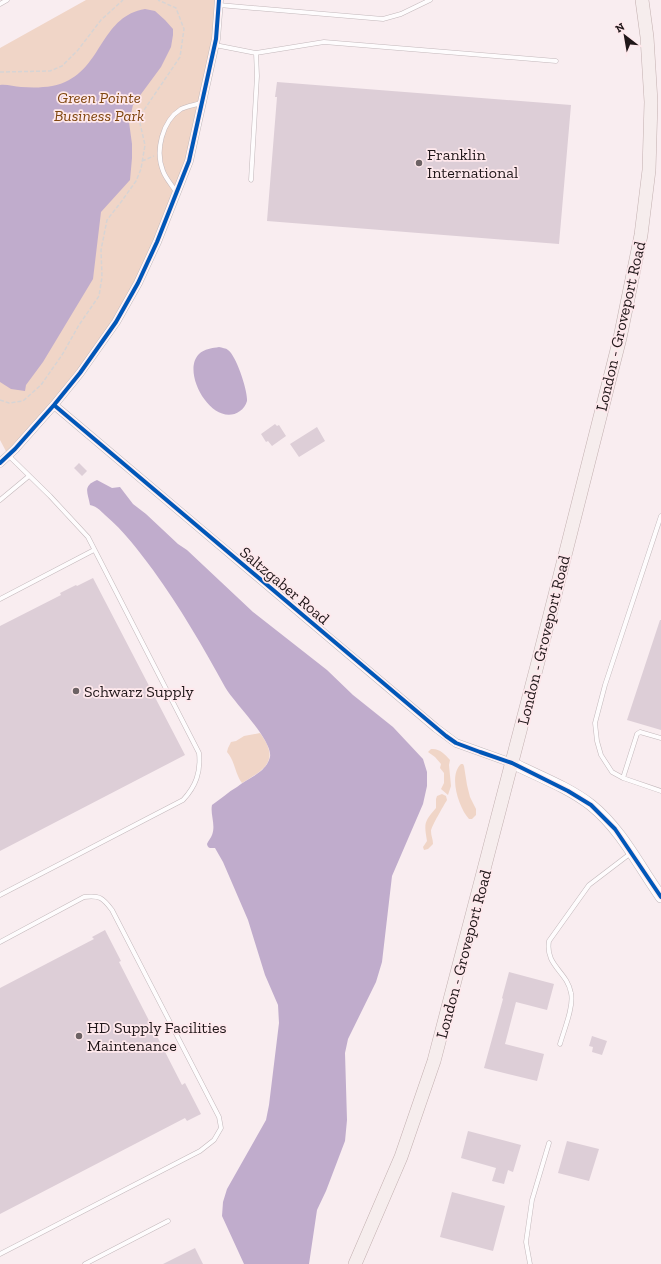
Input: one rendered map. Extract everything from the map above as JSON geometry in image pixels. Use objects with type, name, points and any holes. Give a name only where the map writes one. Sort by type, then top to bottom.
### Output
[{"type":"main road","name":"London - Groveport Road","points":[[355,1264],[401,1157],[434,1061],[512,764],[620,338],[641,235],[649,170],[651,102],[647,37],[642,0]]},
{"type":"street","points":[[0,463],[54,405],[80,372],[116,322],[138,283],[157,242],[189,161],[214,45],[218,2]]},
{"type":"street","name":"Saltzgaber Road","points":[[54,405],[441,732],[456,742],[512,764]]},
{"type":"street","points":[[512,764],[568,791],[591,805],[615,829],[661,897]]},
{"type":"lane","points":[[0,4],[7,0]]},
{"type":"lane","points":[[218,2],[383,18],[401,14],[430,0]]},
{"type":"lane","points":[[214,45],[256,53],[324,42],[556,61]]},
{"type":"lane","points":[[251,180],[258,76],[256,53]]},
{"type":"lane","points":[[176,192],[163,170],[160,156],[162,136],[170,119],[182,108],[202,103]]},
{"type":"lane","points":[[0,895],[183,800],[196,782],[200,769],[199,753],[88,537],[8,455]]},
{"type":"lane","points":[[0,500],[29,476]]},
{"type":"lane","points":[[661,516],[595,722],[597,741],[601,755],[612,772],[623,778],[661,791]]},
{"type":"lane","points":[[0,598],[94,550]]},
{"type":"lane","points":[[623,778],[637,734],[640,732],[661,738]]},
{"type":"lane","points":[[560,1044],[572,994],[569,984],[554,967],[550,957],[548,941],[589,885],[631,853]]},
{"type":"lane","points":[[0,942],[84,897],[94,896],[104,900],[112,910],[219,1117],[221,1128],[214,1140],[200,1151],[0,1254]]},
{"type":"lane","points":[[530,1264],[526,1242],[532,1200],[549,1143]]},
{"type":"lane","points":[[85,1264],[168,1221]]},
{"type":"path","points":[[0,72],[50,71],[62,66],[78,50],[101,20],[123,0]]},
{"type":"path","points":[[0,400],[9,403],[23,401],[41,385],[62,355],[79,325],[99,296],[102,277],[101,250],[106,220],[136,181],[141,169],[146,145],[139,119],[180,56],[184,29],[176,8],[158,0]]},
{"type":"path","points":[[142,161],[153,156],[160,156]]},
{"type":"green space","name":"Green Pointe Business Park","points":[[86,0],[219,0],[216,39],[189,161],[138,283],[80,373],[8,455],[0,440],[0,48]]},
{"type":"green space","points":[[260,733],[269,750],[268,763],[258,773],[242,783],[232,759],[227,752],[228,748],[231,742],[244,736]]},
{"type":"green space","points":[[431,749],[439,750],[450,760],[451,786],[448,795],[441,789],[444,783],[444,773],[440,768],[441,764],[428,752]]},
{"type":"green space","points":[[461,764],[464,766],[470,797],[476,809],[476,815],[472,819],[469,819],[465,814],[456,792],[455,776],[457,769]]},
{"type":"green space","points":[[442,794],[446,796],[447,800],[432,829],[431,833],[433,844],[428,849],[424,850],[423,847],[427,841],[425,826],[427,820],[436,808],[437,796]]},
{"type":"shaded area","points":[[145,9],[155,11],[165,20],[173,29],[173,35],[171,47],[161,67],[133,105],[129,122],[132,144],[130,180],[101,212],[93,279],[43,362],[26,385],[25,391],[11,389],[0,382],[0,85],[40,87],[64,83],[80,72],[89,63],[111,30],[120,21],[131,13]]},
{"type":"shaded area","points":[[219,347],[227,349],[231,353],[241,374],[247,396],[246,404],[243,408],[240,411],[230,415],[220,413],[203,397],[197,385],[194,374],[194,363],[199,354],[211,348]]},
{"type":"shaded area","points":[[97,480],[112,488],[120,487],[133,504],[178,544],[187,550],[253,612],[327,670],[353,695],[393,727],[423,759],[427,772],[427,786],[423,804],[392,876],[382,962],[376,982],[348,1039],[345,1053],[347,1120],[345,1141],[317,1210],[309,1264],[244,1264],[222,1216],[223,1202],[227,1189],[266,1120],[279,1023],[278,1005],[265,975],[248,920],[223,862],[215,848],[207,846],[207,844],[213,831],[212,805],[261,771],[268,763],[270,757],[269,750],[266,741],[225,687],[191,627],[153,570],[125,534],[98,509],[90,505],[87,490],[92,482]]},
{"type":"building","name":"Franklin International","points":[[277,82],[571,105],[559,244],[267,221]]},
{"type":"building","points":[[275,424],[277,426],[279,425],[286,436],[272,446],[268,441],[266,442],[261,434]]},
{"type":"building","points":[[317,427],[325,441],[299,457],[290,444]]},
{"type":"building","points":[[79,463],[87,471],[82,476],[74,468]]},
{"type":"building","name":"Schwarz Supply","points":[[93,578],[185,755],[0,851],[0,626],[61,595],[60,593]]},
{"type":"building","points":[[661,620],[661,730],[627,720]]},
{"type":"building","name":"HD Supply Facilities Maintenance","points":[[105,930],[121,961],[119,962],[182,1085],[185,1083],[201,1114],[187,1121],[185,1118],[0,1214],[0,988],[94,939],[92,937]]},
{"type":"building","points":[[509,972],[554,984],[547,1010],[516,1002],[505,1044],[544,1054],[537,1081],[484,1068]]},
{"type":"building","points":[[592,1036],[607,1041],[602,1055],[592,1052],[593,1047],[589,1046]]},
{"type":"building","points":[[468,1131],[521,1145],[513,1172],[508,1170],[504,1184],[492,1181],[496,1168],[461,1158]]},
{"type":"building","points":[[567,1141],[599,1149],[589,1181],[558,1173]]},
{"type":"building","points":[[452,1192],[505,1206],[493,1251],[440,1237]]},
{"type":"building","points":[[195,1248],[203,1264],[163,1264]]},
{"type":"cycle path","points":[[0,463],[15,449],[80,373],[116,322],[138,283],[157,242],[189,161],[216,39],[219,0]]},
{"type":"cycle path","points":[[54,405],[446,736],[456,743],[512,763],[568,791],[591,805],[615,829],[661,897]]},
{"type":"place","name":"Franklin International","points":[[419,163]]},
{"type":"place","name":"Schwarz Supply","points":[[76,691]]},
{"type":"place","name":"HD Supply Facilities Maintenance","points":[[79,1036]]}]
